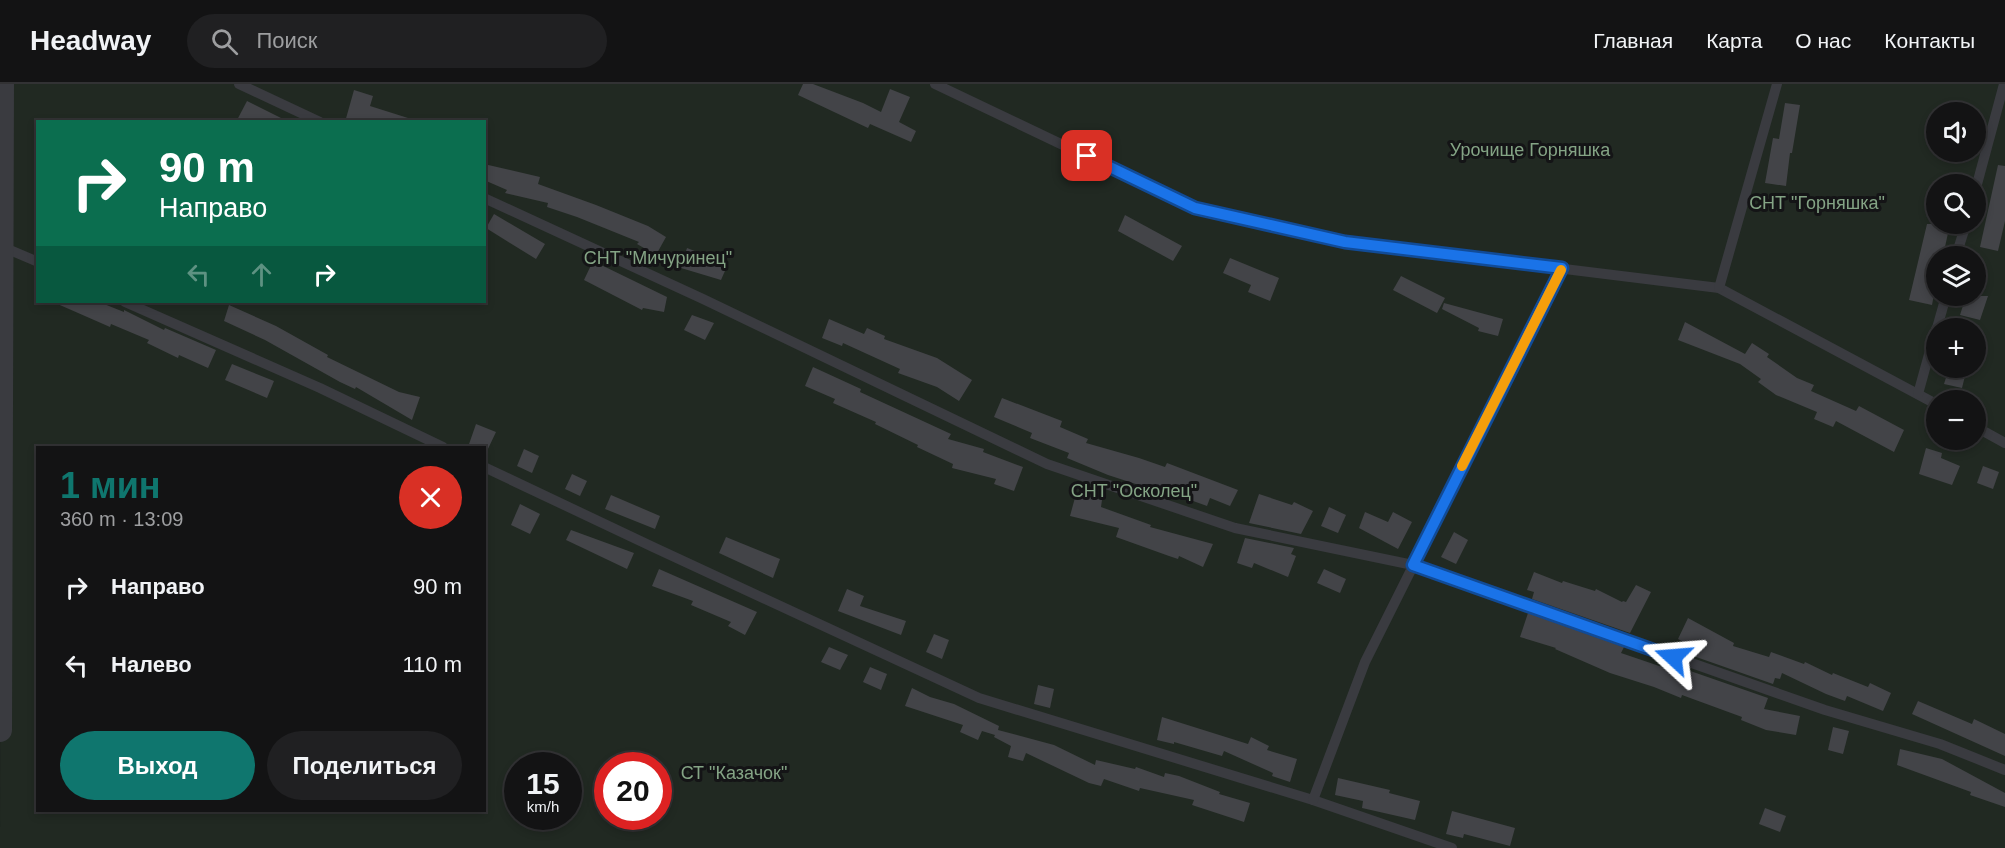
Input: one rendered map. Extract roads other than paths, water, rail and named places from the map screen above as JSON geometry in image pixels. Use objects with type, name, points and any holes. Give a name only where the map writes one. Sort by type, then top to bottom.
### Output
[{"type":"street","points":[[0,730],[2,84]]},
{"type":"lane","points":[[239,84],[316,120]]},
{"type":"lane","points":[[935,84],[1195,208],[1345,242],[1719,288],[1926,398]]},
{"type":"lane","points":[[1719,288],[1777,84]]},
{"type":"lane","points":[[1980,174],[2004,84]]},
{"type":"lane","points":[[486,199],[703,299],[1047,464],[1235,528],[1413,565],[1825,710],[1940,744],[2005,770]]},
{"type":"lane","points":[[3,247],[36,261]]},
{"type":"lane","points":[[1313,800],[1365,662],[1562,268]]},
{"type":"lane","points":[[127,303],[320,388],[441,446]]},
{"type":"lane","points":[[1918,394],[1926,365]]},
{"type":"lane","points":[[1986,432],[2005,443]]},
{"type":"lane","points":[[486,468],[979,698],[1313,800],[1452,848]]},
{"type":"park label","name":"Урочище Горняшка","points":[[1530,150]]},
{"type":"park label","name":"СНТ \"Горняшка\"","points":[[1817,203]]},
{"type":"park label","name":"СНТ \"Мичуринец\"","points":[[658,258]]},
{"type":"park label","name":"СНТ \"Осколец\"","points":[[1134,491]]},
{"type":"park label","name":"СТ \"Казачок\"","points":[[734,773]]}]
